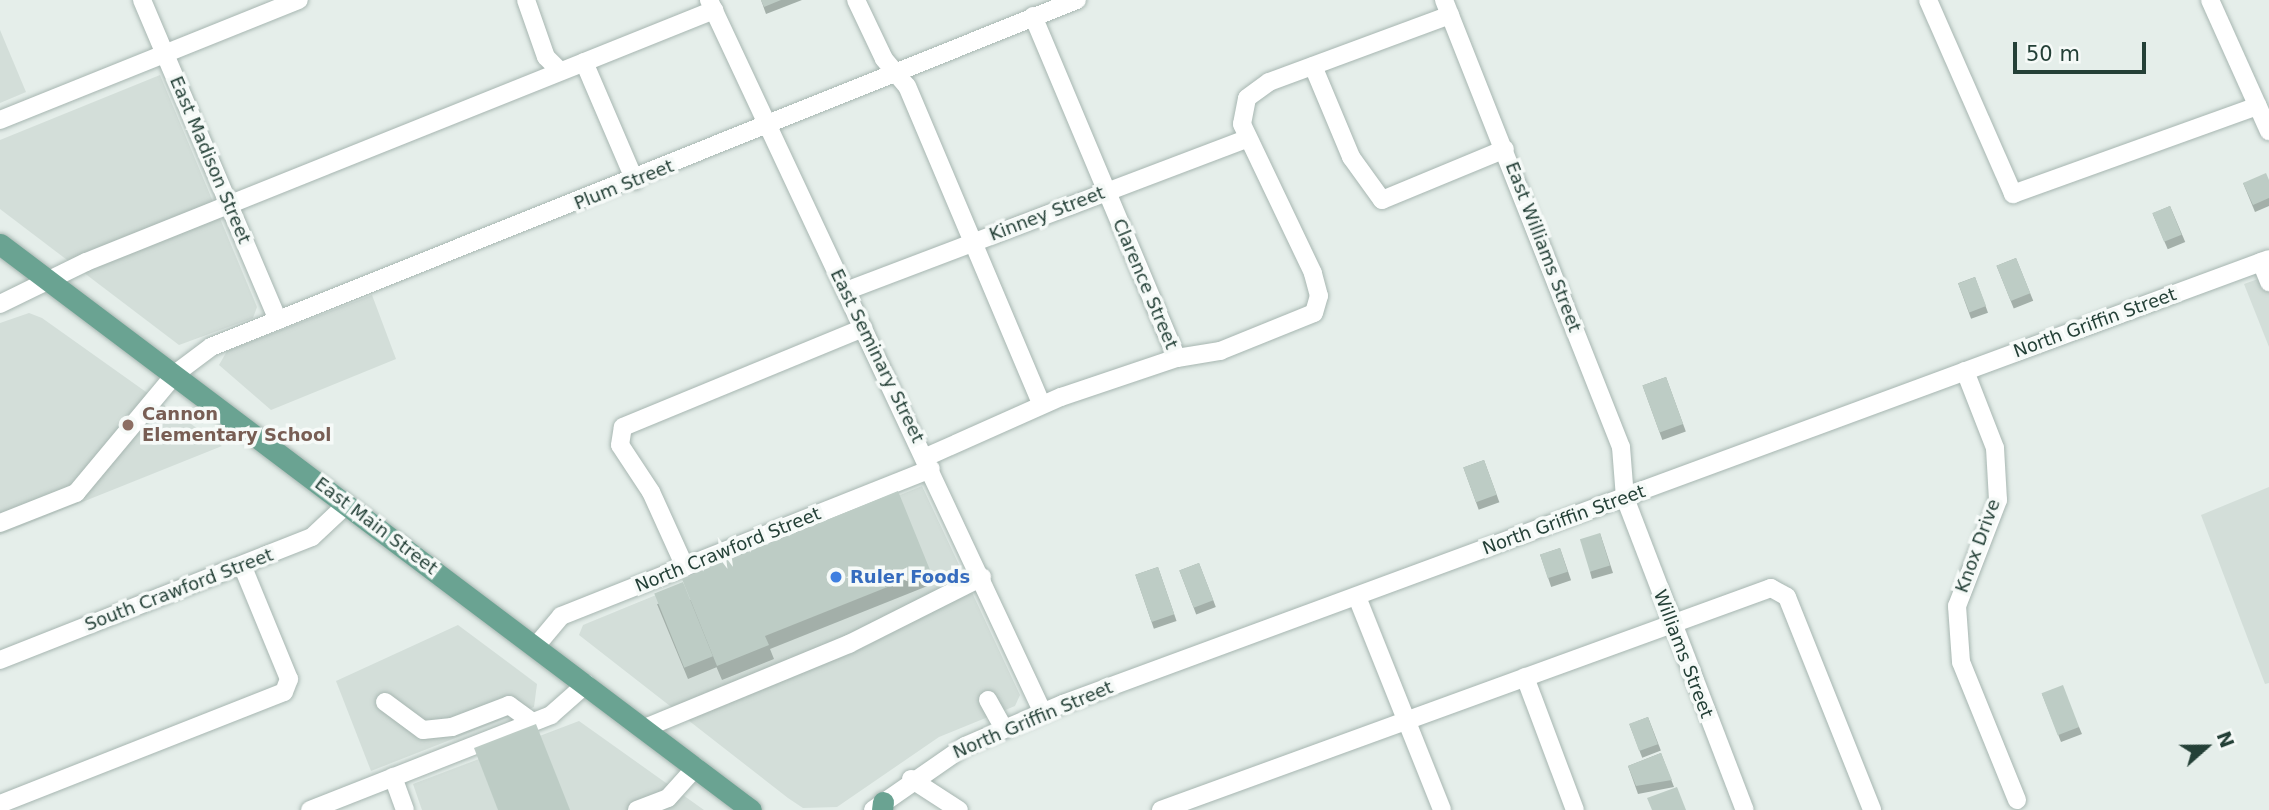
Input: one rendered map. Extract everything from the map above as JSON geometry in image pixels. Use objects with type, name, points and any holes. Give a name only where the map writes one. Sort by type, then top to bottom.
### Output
[{"type":"main road","name":"East Main Street","points":[[0,244],[751,810]]},
{"type":"street","name":"East Madison Street","points":[[142,0],[278,320]]},
{"type":"street","points":[[0,120],[299,0]]},
{"type":"street","points":[[526,0],[546,57],[560,71]]},
{"type":"street","points":[[856,0],[896,74],[907,86],[1042,405]]},
{"type":"street","name":"Plum Street","points":[[0,523],[76,493],[175,374],[211,347],[635,181],[1077,0]]},
{"type":"street","points":[[1928,0],[2013,194],[2258,106]]},
{"type":"street","points":[[2210,0],[2269,131]]},
{"type":"street","points":[[0,304],[53,283],[86,262],[584,62],[712,5]]},
{"type":"street","name":"East Seminary Street","points":[[712,5],[767,127],[929,463],[1043,713]]},
{"type":"street","points":[[1248,138],[1242,124],[1247,98],[1269,82],[1313,66],[1447,8]]},
{"type":"street","name":"East Williams Street","points":[[1447,8],[1621,447],[1625,498]]},
{"type":"street","name":"Clarence Street","points":[[1033,16],[1177,358]]},
{"type":"street","points":[[584,62],[635,181]]},
{"type":"street","points":[[1313,66],[1351,157],[1382,200],[1505,149]]},
{"type":"street","name":"Kinney Street","points":[[846,291],[1248,138]]},
{"type":"street","name":"North Crawford Street","points":[[536,646],[561,617],[929,463],[1042,405],[1177,358],[1220,351],[1308,318],[1318,304],[1288,209],[1248,138]]},
{"type":"street","points":[[2265,261],[2269,282]]},
{"type":"street","name":"North Griffin Street","points":[[879,807],[911,779],[1004,729],[1043,713],[2265,261]]},
{"type":"street","points":[[685,567],[651,492],[620,445],[622,427],[863,328]]},
{"type":"street","name":"Knox Drive","points":[[1965,371],[1995,448],[1998,500],[1956,606],[1961,662],[2017,800]]},
{"type":"street","name":"Williams Street","points":[[1625,498],[1669,622],[1745,810]]},
{"type":"street","name":"South Crawford Street","points":[[0,660],[312,537],[347,504]]},
{"type":"street","points":[[0,804],[284,692],[289,679],[242,565]]},
{"type":"street","points":[[645,728],[849,644],[982,577]]},
{"type":"street","points":[[1161,810],[1758,590],[1782,590],[1872,810]]},
{"type":"street","points":[[1357,597],[1442,810]]},
{"type":"street","points":[[1525,677],[1574,810]]},
{"type":"street","points":[[310,810],[532,722],[586,684]]},
{"type":"street","points":[[988,700],[1004,729]]},
{"type":"street","points":[[385,702],[423,730],[452,727],[509,705],[532,722]]},
{"type":"street","points":[[637,810],[668,798],[696,767]]},
{"type":"street","points":[[393,777],[405,810]]},
{"type":"street","points":[[911,779],[959,810]]},
{"type":"shaded area","points":[[0,30],[26,92],[0,103]]},
{"type":"shaded area","points":[[160,75],[257,307],[253,318],[179,345],[0,209],[0,140]]},
{"type":"shaded area","points":[[2269,275],[2269,347],[2244,284]]},
{"type":"shaded area","points":[[372,295],[396,359],[271,410],[219,365],[227,351]]},
{"type":"shaded area","points":[[29,313],[42,318],[222,446],[0,535],[0,323]]},
{"type":"shaded area","points":[[922,486],[1020,695],[1015,706],[939,737],[837,807],[803,808],[788,798],[579,635],[583,625]]},
{"type":"shaded area","points":[[2269,487],[2269,683],[2265,684],[2201,515]]},
{"type":"shaded area","points":[[458,625],[537,684],[534,707],[371,771],[336,681]]},
{"type":"shaded area","points":[[579,721],[704,810],[422,810],[413,784]]},
{"type":"building","points":[[761,0],[781,0],[764,7]]},
{"type":"building","points":[[2266,173],[2269,180],[2269,198],[2253,205],[2243,183]]},
{"type":"building","points":[[2170,206],[2182,235],[2164,242],[2152,213]]},
{"type":"building","points":[[2016,258],[2030,293],[2011,301],[1997,266]]},
{"type":"building","points":[[1975,277],[1986,306],[1969,312],[1958,283]]},
{"type":"building","points":[[1666,377],[1683,424],[1660,433],[1643,386]]},
{"type":"building","points":[[1484,460],[1497,495],[1476,502],[1463,468]]},
{"type":"building","name":"Ruler Foods","points":[[898,491],[930,570],[765,636],[769,645],[717,666],[682,579]]},
{"type":"building","points":[[1600,533],[1610,566],[1590,572],[1580,539]]},
{"type":"building","points":[[1560,548],[1568,572],[1548,578],[1540,554]]},
{"type":"building","points":[[1199,563],[1213,600],[1194,608],[1179,571]]},
{"type":"building","points":[[1158,567],[1174,614],[1152,622],[1135,575]]},
{"type":"building","points":[[683,582],[713,656],[684,668],[654,594]]},
{"type":"building","points":[[2063,685],[2079,727],[2058,735],[2042,693]]},
{"type":"building","points":[[1648,717],[1658,744],[1639,751],[1629,724]]},
{"type":"building","points":[[536,724],[570,810],[498,810],[474,748]]},
{"type":"building","points":[[1661,753],[1672,780],[1636,786],[1628,766]]},
{"type":"building","points":[[1677,787],[1686,810],[1652,810],[1647,798]]},
{"type":"place","name":"Cannon Elementary School","points":[[128,425]]},
{"type":"place","name":"Ruler Foods","points":[[836,577]]}]
